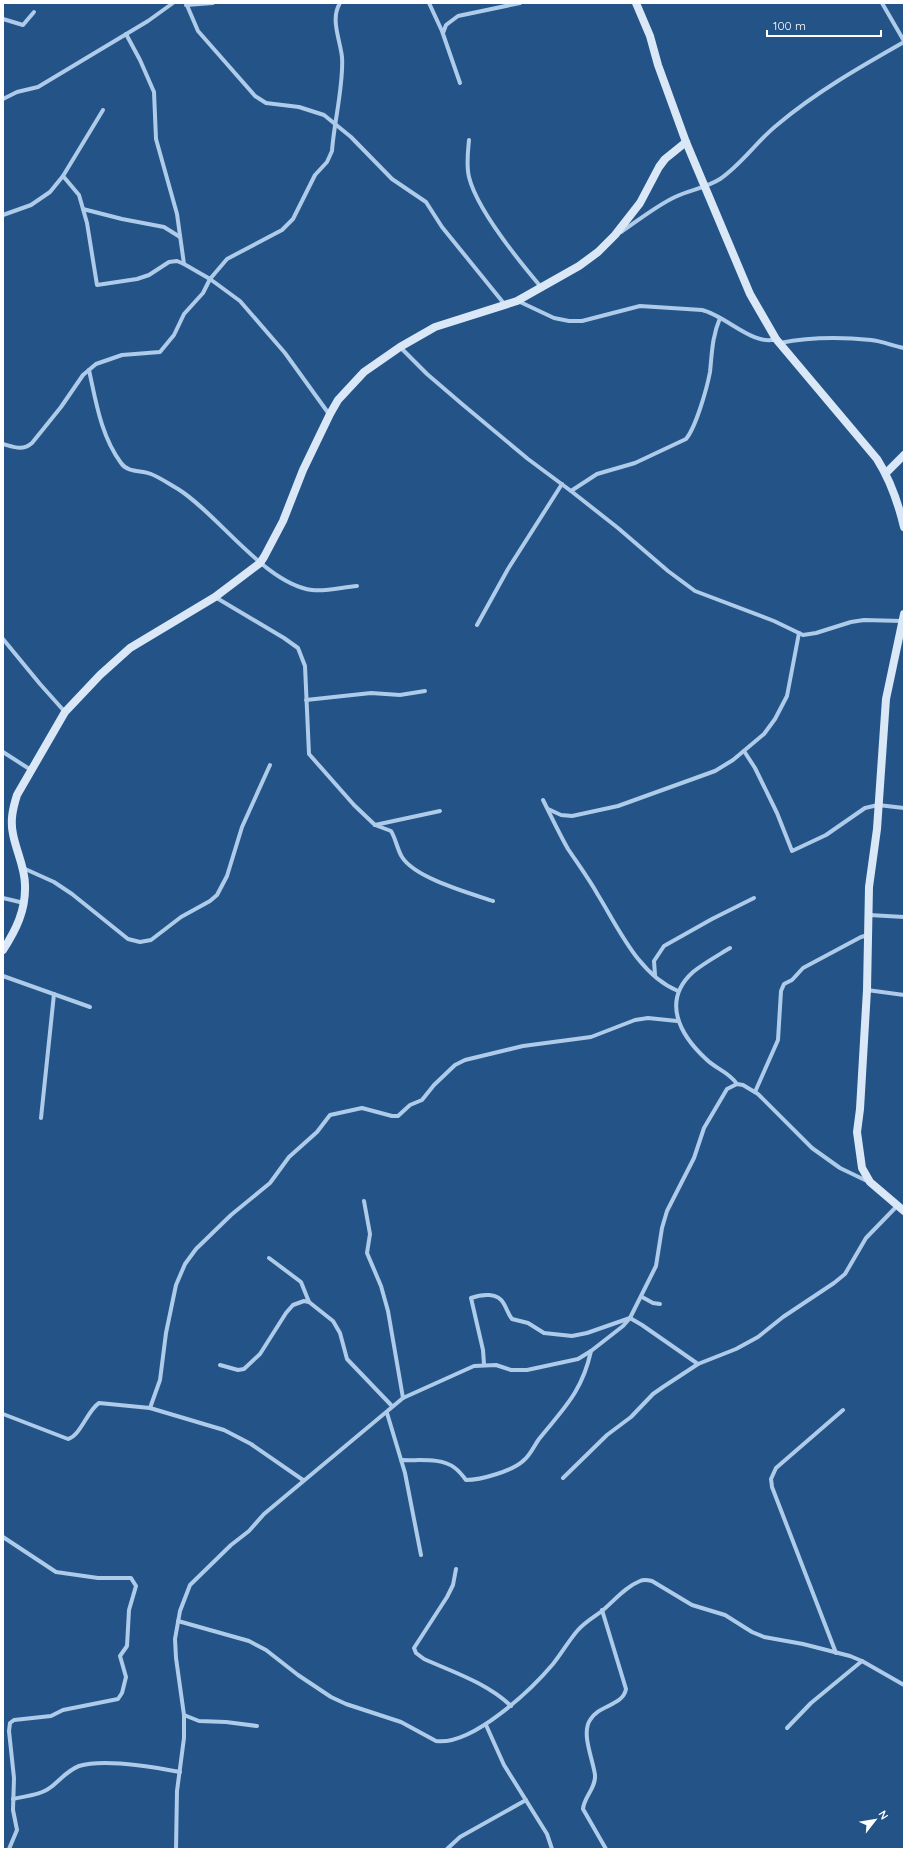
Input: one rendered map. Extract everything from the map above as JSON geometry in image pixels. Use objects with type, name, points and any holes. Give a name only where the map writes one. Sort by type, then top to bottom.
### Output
[{"type":"street","points":[[3,99],[16,92],[38,87],[126,34],[173,3]]},
{"type":"street","points":[[213,3],[186,4],[198,31],[255,96],[266,103],[299,107],[324,115],[351,137],[392,179],[426,202],[442,227],[506,306]]},
{"type":"street","points":[[3,444],[24,448],[32,443],[61,407],[79,380],[96,364],[109,358],[160,352],[174,335],[180,321],[202,294],[210,279],[227,259],[282,230],[293,219],[315,175],[325,165],[332,151],[334,123],[342,74],[340,45],[335,19],[340,3]]},
{"type":"street","points":[[429,3],[443,33],[460,83]]},
{"type":"street","points":[[443,33],[446,25],[458,16],[520,3]]},
{"type":"street","points":[[636,3],[650,36],[658,65],[686,142],[750,294],[778,341],[877,459],[886,473],[897,497],[904,527]]},
{"type":"street","points":[[615,235],[673,198],[704,187],[723,176],[753,150],[766,134],[809,100],[830,85],[904,41],[882,3]]},
{"type":"street","points":[[3,19],[23,25],[34,12]]},
{"type":"street","points":[[126,34],[140,60],[154,92],[157,144],[169,181],[177,214],[184,264]]},
{"type":"street","points":[[3,215],[17,211],[44,197],[57,184],[102,110]]},
{"type":"street","points":[[468,140],[467,168],[472,186],[486,212],[513,252],[542,288]]},
{"type":"street","points":[[3,950],[15,932],[24,904],[25,883],[23,868],[13,833],[12,814],[18,795],[65,712],[100,675],[130,648],[215,597],[260,563],[269,550],[283,521],[303,470],[330,414],[342,396],[364,372],[400,347],[435,327],[506,306],[542,288],[579,266],[598,252],[615,235],[640,203],[659,167],[665,159],[686,142]]},
{"type":"street","points":[[63,176],[79,195],[87,223],[97,285],[137,279],[149,275],[165,264],[174,261],[184,264],[210,279],[240,301],[275,340],[330,414]]},
{"type":"street","points":[[83,209],[122,219],[164,227],[180,237]]},
{"type":"street","points":[[517,301],[554,318],[568,321],[582,321],[640,306],[702,310],[711,312],[766,341],[799,339],[872,340],[904,348]]},
{"type":"street","points":[[571,491],[597,474],[635,463],[686,439],[691,433],[710,373],[715,330],[720,318]]},
{"type":"street","points":[[400,347],[427,374],[528,459],[571,491],[668,571],[695,591],[774,621],[799,633],[808,634],[838,624],[857,621],[903,618],[886,699],[877,829],[869,887],[867,990],[860,1109],[856,1132],[862,1168],[870,1182]]},
{"type":"street","points":[[89,370],[100,424],[117,458],[124,467],[130,470],[150,473],[180,490],[226,530],[260,563],[288,581],[311,590],[357,586]]},
{"type":"street","points":[[886,473],[904,455]]},
{"type":"street","points":[[477,625],[508,569],[562,484]]},
{"type":"street","points":[[215,597],[298,648],[305,666],[309,754],[354,805],[375,825],[391,831],[402,857],[409,865],[450,886],[493,901]]},
{"type":"street","points":[[548,809],[561,815],[572,816],[618,806],[715,771],[744,751],[764,734],[775,719],[787,696],[799,633]]},
{"type":"street","points":[[3,638],[65,712]]},
{"type":"street","points":[[306,700],[371,693],[400,695],[425,691]]},
{"type":"street","points":[[744,751],[755,768],[777,813],[792,851],[826,835],[865,808],[878,806],[904,808]]},
{"type":"street","points":[[3,752],[31,770]]},
{"type":"street","points":[[23,868],[54,882],[72,894],[128,939],[140,942],[151,940],[181,917],[210,901],[217,895],[227,876],[242,827],[270,765]]},
{"type":"street","points":[[543,800],[568,848],[598,895],[617,931],[655,976],[662,982],[678,991]]},
{"type":"street","points":[[375,825],[440,812]]},
{"type":"street","points":[[3,898],[24,904]]},
{"type":"street","points":[[655,976],[654,961],[664,946],[712,919],[754,898]]},
{"type":"street","points":[[869,915],[904,917]]},
{"type":"street","points":[[755,1092],[778,1040],[781,991],[784,984],[811,964],[861,937],[869,935]]},
{"type":"street","points":[[730,948],[693,973],[678,991],[677,1021],[693,1045],[705,1059],[729,1074],[737,1084]]},
{"type":"street","points":[[3,976],[90,1007]]},
{"type":"street","points":[[867,990],[904,995]]},
{"type":"street","points":[[41,1118],[54,994]]},
{"type":"street","points":[[150,1408],[160,1380],[166,1333],[176,1285],[185,1264],[196,1249],[231,1215],[270,1183],[289,1157],[318,1132],[330,1115],[362,1108],[392,1116],[398,1116],[410,1105],[422,1100],[434,1085],[455,1065],[465,1060],[523,1046],[591,1037],[635,1020],[648,1018],[677,1021]]},
{"type":"street","points":[[176,1849],[177,1791],[180,1772],[184,1715],[176,1658],[175,1639],[178,1621],[187,1590],[196,1578],[231,1545],[249,1531],[264,1514],[303,1480],[387,1413],[392,1406],[404,1398],[462,1371],[484,1364],[496,1365],[511,1370],[527,1370],[578,1359],[591,1351],[630,1318],[642,1297],[656,1266],[662,1228],[667,1211],[694,1158],[704,1128],[727,1089],[737,1084],[744,1085],[755,1092],[812,1148],[840,1168],[870,1182],[901,1208],[866,1238],[845,1274],[834,1283],[783,1317],[758,1337],[736,1349],[698,1364],[653,1394],[631,1417],[607,1435],[563,1478]]},
{"type":"street","points":[[364,1201],[370,1234],[366,1253],[381,1286],[388,1311],[404,1398]]},
{"type":"street","points":[[269,1258],[301,1282],[309,1302],[334,1321],[340,1333],[347,1359],[392,1406]]},
{"type":"street","points":[[484,1364],[483,1350],[471,1298],[480,1295],[491,1295],[498,1297],[504,1303],[512,1319],[528,1322],[544,1333],[572,1336],[587,1333],[630,1318],[698,1364]]},
{"type":"street","points":[[642,1297],[654,1303],[660,1304]]},
{"type":"street","points":[[220,1365],[238,1370],[244,1369],[260,1354],[286,1313],[293,1305],[300,1302],[309,1302]]},
{"type":"street","points":[[401,1460],[434,1461],[449,1464],[466,1480],[485,1477],[515,1467],[526,1459],[534,1446],[574,1397],[584,1377],[591,1351]]},
{"type":"street","points":[[3,1414],[68,1439],[75,1434],[94,1407],[99,1403],[150,1408],[228,1431],[251,1444],[303,1480]]},
{"type":"street","points":[[836,1653],[772,1487],[771,1479],[776,1468],[843,1410]]},
{"type":"street","points":[[387,1413],[412,1500],[421,1555]]},
{"type":"street","points":[[3,1537],[56,1572],[98,1578],[131,1578],[136,1586],[129,1610],[126,1646],[120,1656],[126,1677],[120,1698],[117,1700],[63,1710],[51,1716],[14,1720],[10,1723],[8,1731],[14,1778],[13,1810],[17,1830],[9,1849]]},
{"type":"street","points":[[456,1570],[453,1585],[447,1597],[414,1648],[416,1653],[424,1659],[484,1687],[502,1698],[510,1706]]},
{"type":"street","points":[[178,1621],[249,1641],[266,1650],[298,1675],[331,1697],[346,1704],[401,1722],[436,1741],[450,1740],[486,1725],[531,1689],[554,1663],[583,1625],[632,1585],[645,1580],[652,1581],[692,1605],[725,1615],[752,1632],[764,1637],[803,1644],[850,1656],[862,1661],[904,1685]]},
{"type":"street","points":[[602,1610],[626,1689],[625,1695],[621,1699],[594,1714],[589,1721],[587,1729],[588,1744],[595,1776],[594,1786],[585,1801],[583,1809],[606,1849]]},
{"type":"street","points":[[787,1728],[810,1703],[862,1661]]},
{"type":"street","points":[[184,1715],[199,1721],[226,1722],[257,1726]]},
{"type":"street","points":[[486,1725],[504,1765],[547,1834],[552,1849]]},
{"type":"street","points":[[13,1799],[43,1792],[70,1771],[85,1765],[101,1764],[142,1766],[180,1772]]},
{"type":"street","points":[[447,1849],[460,1837],[526,1800]]}]
